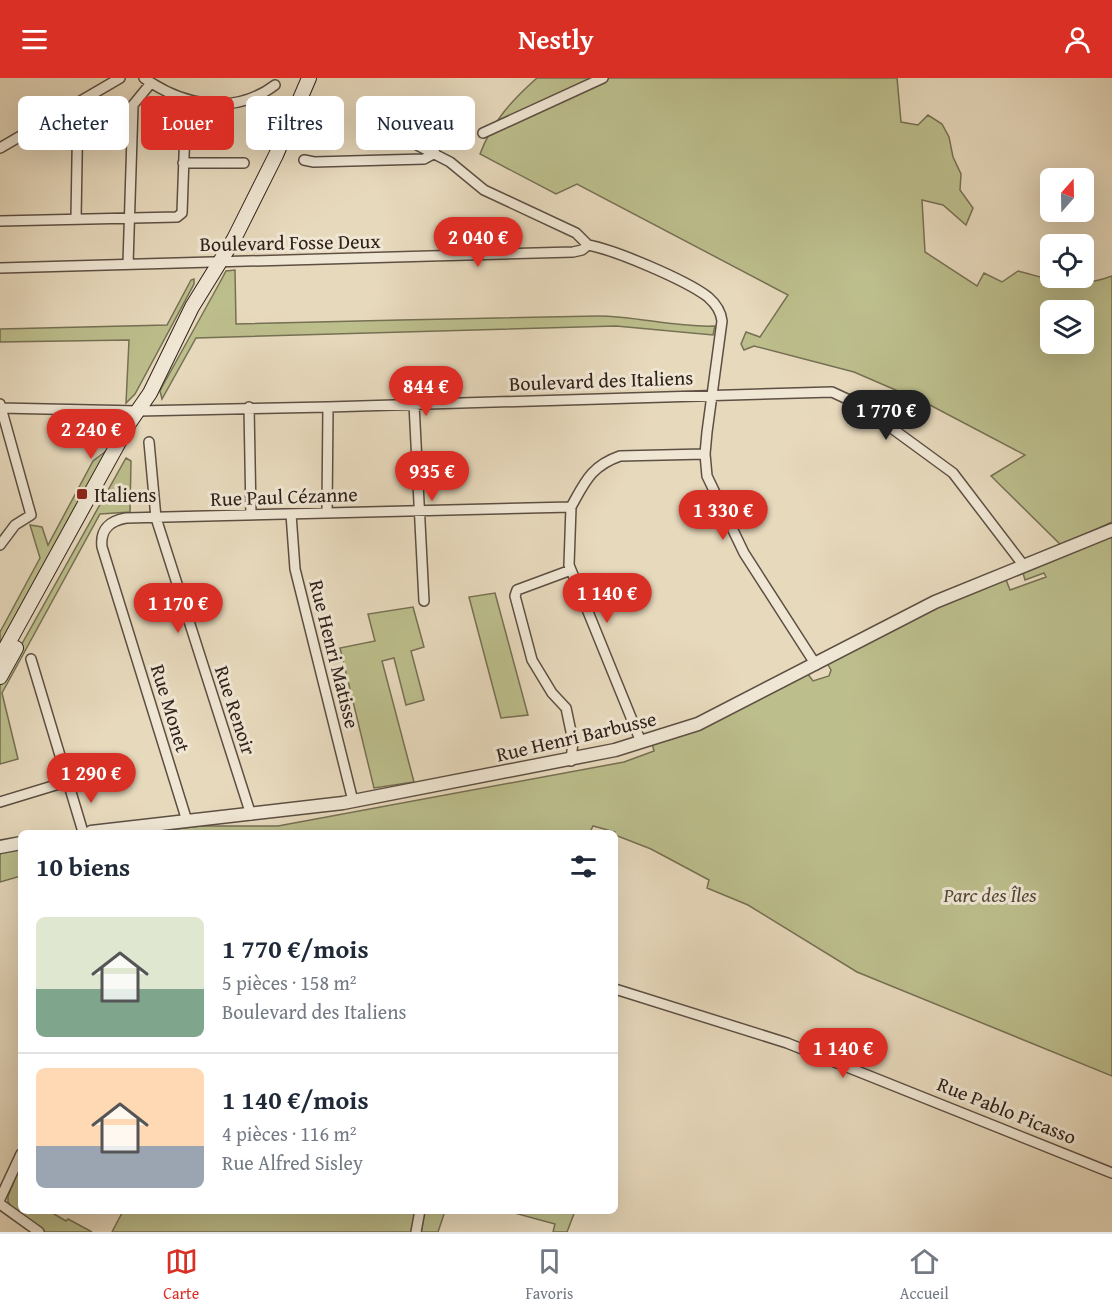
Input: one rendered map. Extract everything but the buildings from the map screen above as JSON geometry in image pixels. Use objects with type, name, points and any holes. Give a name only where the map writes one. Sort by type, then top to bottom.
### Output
[{"type":"main road","points":[[0,658],[150,393],[172,352],[182,326],[234,239],[276,155],[309,78]]},
{"type":"main road","points":[[0,677],[66,554],[80,514]]},
{"type":"street","points":[[88,96],[120,78]]},
{"type":"street","points":[[162,87],[169,78]]},
{"type":"street","points":[[483,133],[603,78]]},
{"type":"street","points":[[128,264],[133,105],[147,80],[179,96]]},
{"type":"street","points":[[234,102],[263,94],[275,85]]},
{"type":"street","points":[[0,148],[18,137]]},
{"type":"street","points":[[76,219],[77,150]]},
{"type":"street","points":[[0,221],[177,217],[182,213],[184,150]]},
{"type":"street","points":[[429,150],[453,164],[475,184],[576,234],[588,245],[608,249],[701,293],[719,310],[721,331],[705,454],[707,476],[744,553],[816,665]]},
{"type":"street","points":[[304,160],[314,162],[424,159],[435,153]]},
{"type":"street","points":[[183,163],[243,163]]},
{"type":"street","name":"Boulevard Fosse Deux","points":[[0,268],[573,252],[582,250],[588,245]]},
{"type":"street","name":"Boulevard des Italiens","points":[[0,407],[138,411],[832,392],[851,400],[953,473],[1024,566]]},
{"type":"street","points":[[414,404],[424,601]]},
{"type":"street","points":[[0,407],[31,515],[15,525],[0,545]]},
{"type":"street","points":[[249,407],[251,515]]},
{"type":"street","points":[[327,513],[328,407]]},
{"type":"street","name":"Rue Renoir","points":[[149,442],[156,518],[251,815]]},
{"type":"street","points":[[641,742],[571,570],[571,507],[590,475],[598,465],[608,460],[620,456],[705,454]]},
{"type":"street","name":"Rue Paul Cézanne","points":[[101,537],[107,526],[115,520],[419,509],[571,507]]},
{"type":"street","name":"Rue Henri Matisse","points":[[291,514],[295,569],[353,801]]},
{"type":"street","name":"Rue Henri Barbusse","points":[[108,830],[251,815],[353,801],[571,761],[641,742],[698,724],[935,602],[1107,532]]},
{"type":"street","name":"Rue Monet","points":[[101,537],[187,821]]},
{"type":"street","points":[[571,570],[517,590],[515,596],[532,660],[552,693],[566,708],[573,741],[571,761]]},
{"type":"street","points":[[31,659],[82,830]]},
{"type":"street","points":[[0,802],[69,781]]},
{"type":"street","points":[[0,847],[18,844]]},
{"type":"street","name":"Rue Pablo Picasso","points":[[618,990],[694,1012],[796,1047],[1112,1173]]},
{"type":"street","points":[[0,1199],[18,1160]]},
{"type":"street","points":[[0,1204],[39,1232]]},
{"type":"street","points":[[416,1232],[419,1214]]},
{"type":"green space","points":[[537,78],[897,78],[901,122],[918,125],[928,115],[942,124],[949,137],[953,157],[961,174],[960,190],[973,208],[966,225],[943,205],[922,200],[925,252],[977,286],[984,273],[1002,282],[1018,271],[1040,276],[1040,288],[1094,288],[1094,281],[1112,276],[1112,522],[1062,546],[991,476],[1025,455],[928,404],[854,372],[754,346],[744,350],[741,344],[746,332],[760,337],[788,295],[577,184],[556,194],[480,154],[490,132],[511,103]]},
{"type":"green space","points":[[235,270],[236,324],[598,316],[715,326],[713,335],[616,326],[196,338],[162,399],[160,391],[162,387],[226,271]]},
{"type":"green space","points":[[194,279],[194,284],[135,394],[126,403],[129,340],[0,342],[0,329],[167,325],[191,280]]},
{"type":"green space","points":[[110,448],[0,648],[0,632],[40,558],[30,525],[42,527],[48,545],[93,461]]},
{"type":"green space","points":[[126,458],[131,461],[130,512],[100,514],[2,693],[18,759],[0,764],[0,683]]},
{"type":"green space","name":"Parc des Îles","points":[[1106,537],[1112,538],[1112,1076],[857,972],[748,905],[707,888],[709,880],[651,849],[618,836],[618,830],[593,826],[591,830],[174,830],[199,826],[278,826],[624,762],[654,751],[652,743],[807,673],[813,681],[829,676],[831,670],[827,663],[930,609],[1005,577],[1010,590],[1046,577],[1044,573],[1025,580],[1023,573]]},
{"type":"green space","points":[[495,593],[528,715],[501,718],[469,597]]},
{"type":"green space","points":[[413,607],[424,647],[411,651],[424,700],[406,705],[394,658],[382,661],[414,782],[374,788],[340,648],[375,641],[368,614]]},
{"type":"green space","points":[[18,848],[18,877],[0,882],[0,851]]},
{"type":"green space","points":[[18,1171],[18,1213],[8,1202],[8,1196]]},
{"type":"green space","points":[[20,1214],[54,1214],[92,1232],[45,1232]]},
{"type":"green space","points":[[121,1214],[415,1214],[411,1232],[112,1232]]},
{"type":"green space","points":[[424,1214],[444,1214],[438,1232],[421,1232]]},
{"type":"green space","points":[[518,1214],[574,1214],[567,1232],[553,1232],[555,1224]]},
{"type":"place","name":"Italiens","points":[[82,494]]}]
